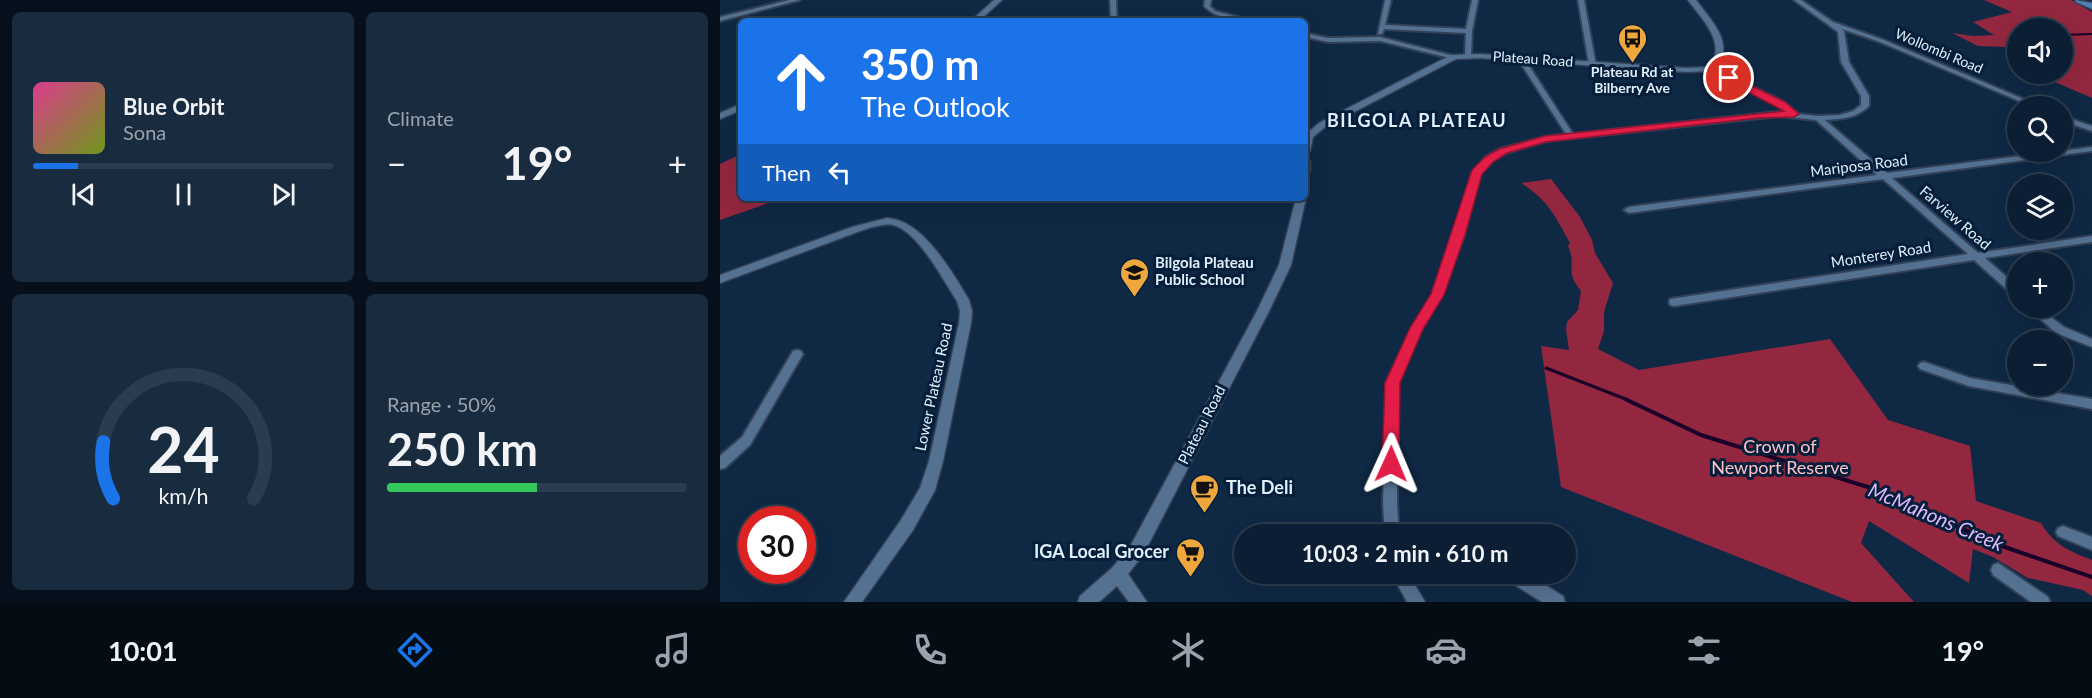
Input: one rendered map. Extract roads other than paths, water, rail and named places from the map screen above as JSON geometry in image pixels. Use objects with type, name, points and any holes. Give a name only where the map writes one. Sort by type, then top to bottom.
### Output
[{"type":"main road","points":[[2079,0],[2092,6]]},
{"type":"street","points":[[720,20],[797,0]]},
{"type":"street","points":[[978,18],[998,0]]},
{"type":"street","points":[[1113,0],[1114,18]]},
{"type":"street","points":[[1208,0],[1207,6],[1213,12],[1238,18]]},
{"type":"street","points":[[1380,39],[1388,0]]},
{"type":"street","points":[[1468,55],[1469,31],[1475,0]]},
{"type":"street","points":[[1581,0],[1593,64]]},
{"type":"street","points":[[1692,0],[1721,46],[1719,61],[1711,69],[1781,104],[1794,114]]},
{"type":"street","name":"Wollombi Road","points":[[1797,0],[1831,23],[1882,41],[2012,96]]},
{"type":"street","points":[[1391,524],[1392,383],[1417,328],[1437,295],[1459,235],[1476,173],[1489,159],[1527,142],[1758,115],[1794,114],[1818,118],[1856,113],[1865,106],[1865,96],[1845,62],[1841,31],[1831,23]]},
{"type":"street","points":[[1382,27],[1469,31]]},
{"type":"street","points":[[1308,36],[1328,40],[1380,39],[1454,57]]},
{"type":"street","name":"Plateau Road","points":[[1308,140],[1322,125],[1454,57],[1468,55],[1686,70],[1711,69]]},
{"type":"street","points":[[1522,59],[1570,136]]},
{"type":"street","points":[[720,116],[738,108]]},
{"type":"street","name":"Farview Road","points":[[1818,118],[2007,283]]},
{"type":"street","points":[[2073,122],[2092,129]]},
{"type":"street","name":"Mariposa Road","points":[[1629,210],[2092,149]]},
{"type":"street","name":"Plateau Road","points":[[1086,602],[1118,574],[1137,550],[1285,265],[1300,201]]},
{"type":"street","name":"Lower Plateau Road","points":[[720,279],[856,229],[878,223],[896,222],[906,226],[918,238],[963,300],[966,311],[965,323],[936,461],[927,490],[907,525],[852,602]]},
{"type":"street","name":"Monterey Road","points":[[1674,302],[2092,239]]},
{"type":"street","points":[[2045,318],[2060,330],[2092,343]]},
{"type":"street","points":[[720,464],[746,441],[797,354]]},
{"type":"street","points":[[1924,366],[1969,382],[2092,404]]},
{"type":"street","points":[[2063,532],[2092,544]]},
{"type":"street","points":[[1998,570],[2043,602]]},
{"type":"street","points":[[1118,574],[1139,602]]},
{"type":"street","points":[[1406,584],[1417,602]]},
{"type":"street","points":[[1528,584],[1557,602]]},
{"type":"waterway","points":[[2073,35],[2092,34]]},
{"type":"waterway","name":"McMahons Creek","points":[[1546,368],[1628,400]]},
{"type":"waterway","name":"McMahons Creek","points":[[1625,399],[1701,435],[1871,488],[1999,545],[2092,577]]},
{"type":"place","name":"Plateau Rd at Bilberry Ave","points":[[1632,64]]},
{"type":"place","name":"Bilgola Plateau Public School","points":[[1134,298]]},
{"type":"place","name":"The Deli","points":[[1205,514]]},
{"type":"place","name":"IGA Local Grocer","points":[[1190,578]]},
{"type":"district","name":"BILGOLA PLATEAU","points":[[1417,121]]},
{"type":"park label","name":"Crown of Newport Reserve","points":[[1780,457]]}]
